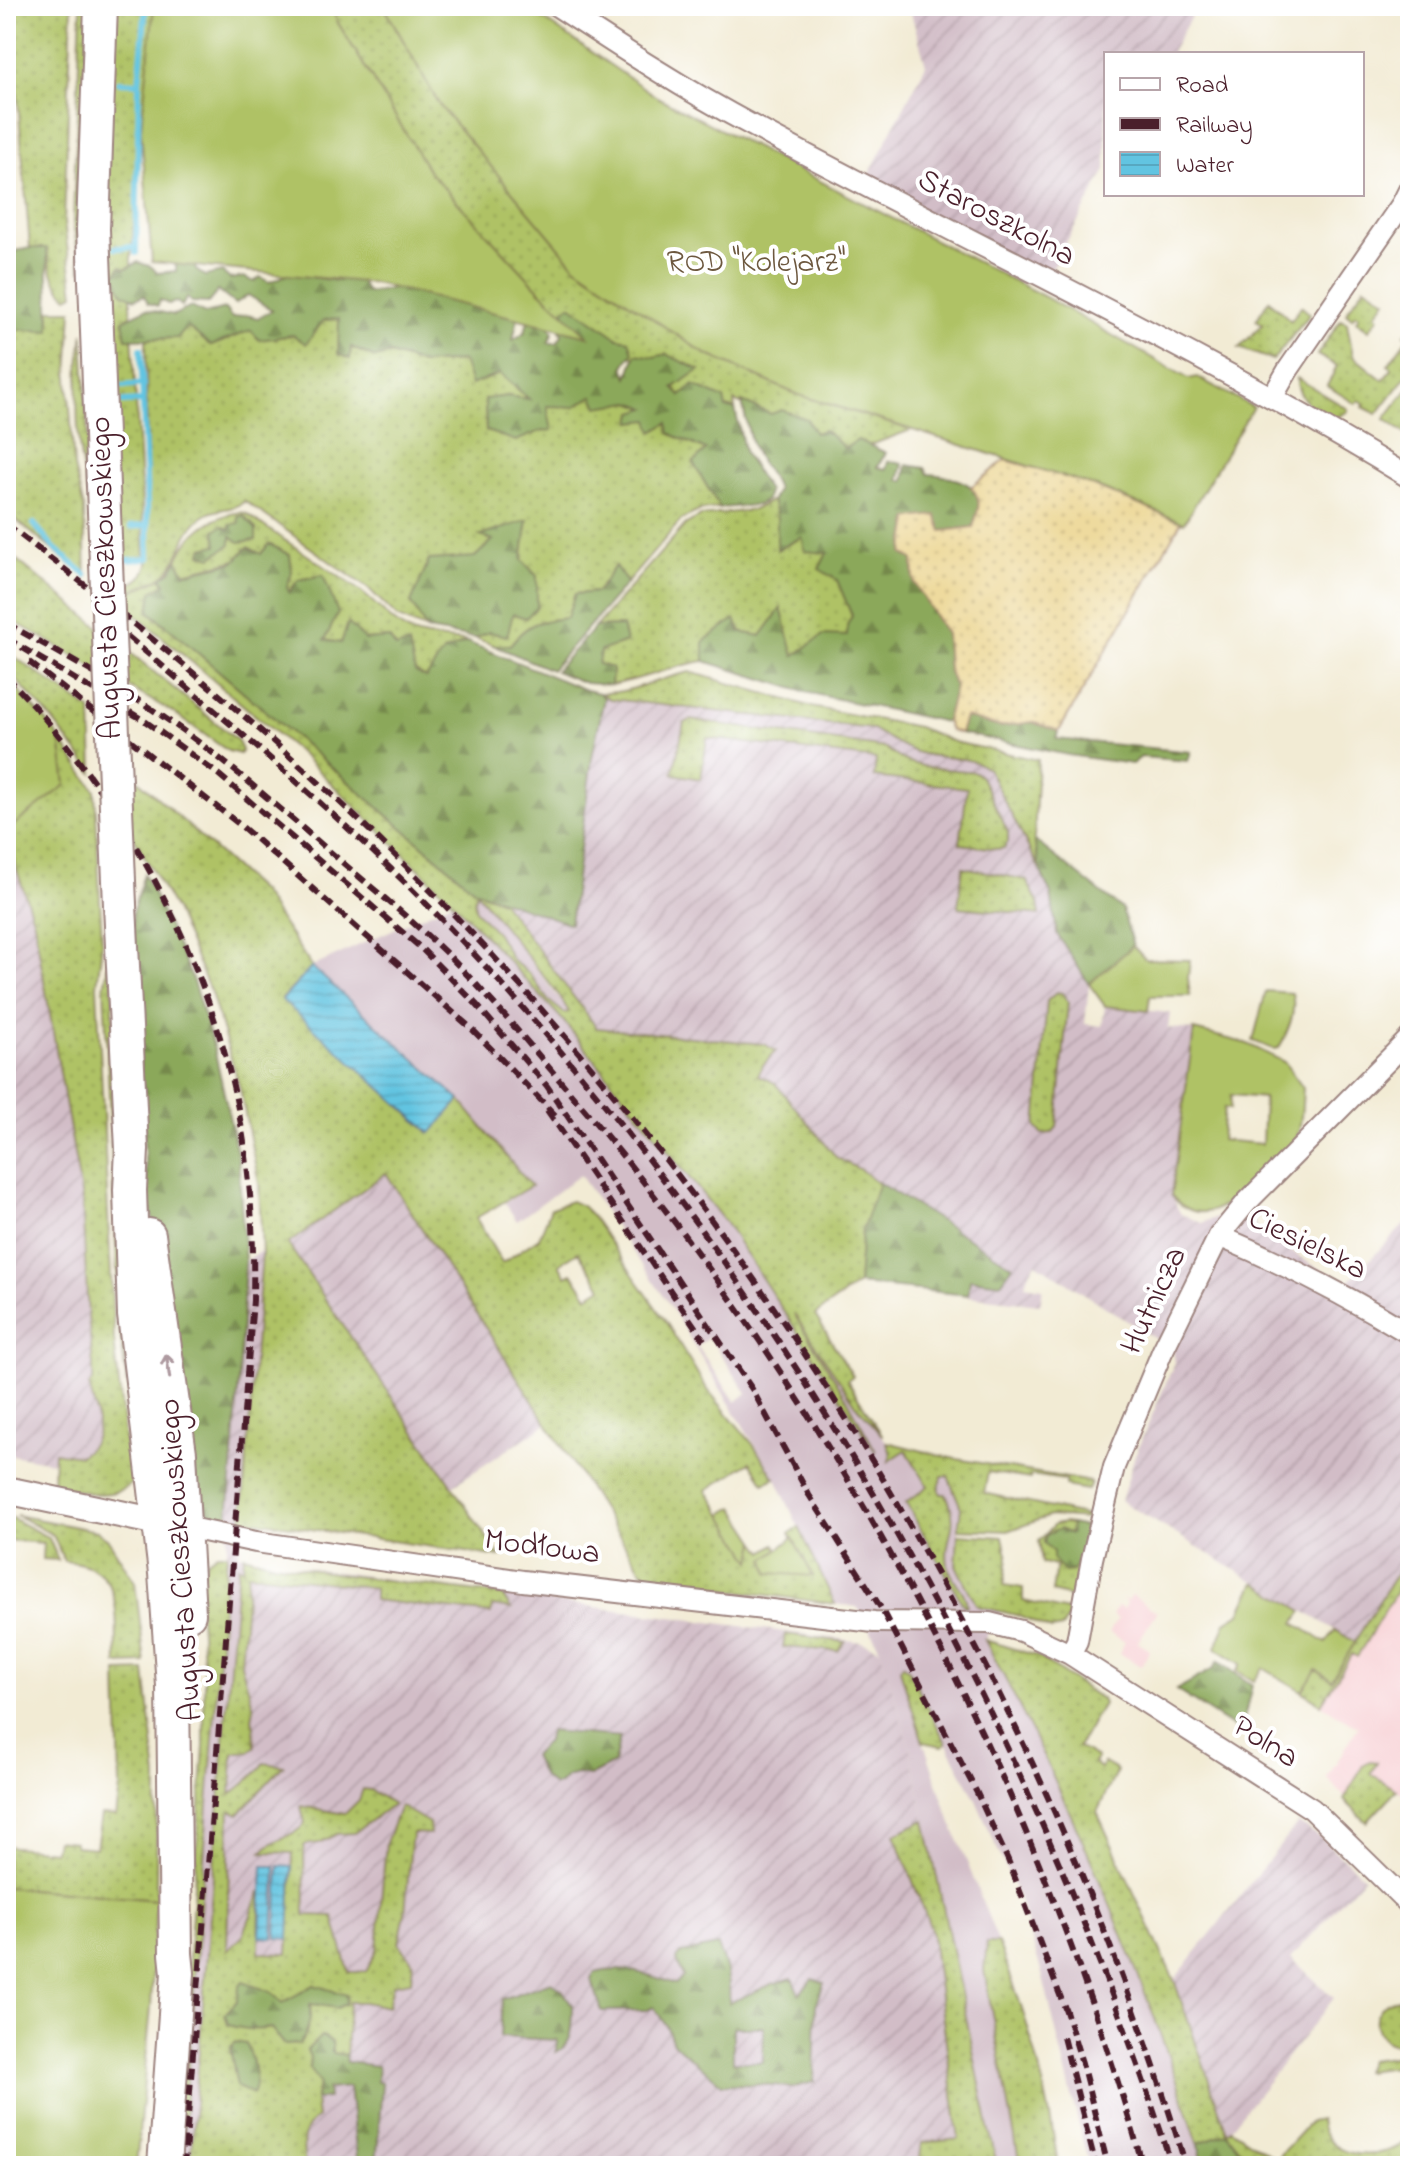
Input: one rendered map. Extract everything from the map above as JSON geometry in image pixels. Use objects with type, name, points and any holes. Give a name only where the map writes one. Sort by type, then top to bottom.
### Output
[{"type":"main road","name":"Augusta Cieszkowskiego","points":[[101,6],[93,229],[132,1149],[130,1190],[134,1315],[172,1525],[178,1973],[164,2166]]},
{"type":"street","name":"Staroszkolna","points":[[557,6],[667,78],[752,126],[1273,396],[1410,478]]},
{"type":"street","points":[[1273,396],[1410,188]]},
{"type":"street","name":"Hutnicza","points":[[1070,1654],[1077,1641],[1114,1467],[1162,1352],[1219,1236],[1256,1192],[1410,1038]]},
{"type":"street","name":"Ciesielska","points":[[1219,1236],[1373,1311],[1410,1334]]},
{"type":"street","name":"Modłowa","points":[[6,1490],[256,1542],[523,1581],[874,1622],[989,1623],[1021,1631],[1070,1654]]},
{"type":"street","name":"Polna","points":[[1070,1654],[1312,1809],[1410,1905]]},
{"type":"shaded area","points":[[909,6],[1197,6],[1171,52],[1104,52],[1104,174],[1046,279],[864,184],[926,65]]},
{"type":"shaded area","points":[[518,687],[912,734],[912,746],[1038,760],[1034,840],[1122,909],[1133,946],[1089,984],[1085,1024],[1102,1026],[1105,1006],[1170,1013],[1168,1028],[1194,1030],[1171,1194],[1180,1213],[1201,1223],[1221,1216],[1238,1197],[1259,1215],[1254,1221],[1258,1231],[1345,1285],[1410,1219],[1410,1576],[1399,1570],[1355,1642],[1121,1501],[1135,1455],[1175,1362],[1173,1350],[1036,1263],[1025,1285],[1043,1288],[1040,1304],[859,1284],[839,1299],[635,1079],[484,877]]},
{"type":"shaded area","points":[[66,785],[102,1410],[93,1469],[6,1454],[6,831]]},
{"type":"shaded area","points":[[476,891],[618,1075],[728,1210],[860,1410],[887,1442],[951,1458],[961,1508],[957,1542],[1003,1608],[985,1639],[1037,1656],[1101,1699],[1103,1704],[1078,1747],[1097,1758],[1094,1763],[1101,1768],[1104,1763],[1117,1771],[1097,1812],[1174,1980],[1227,2133],[1262,2166],[1089,2166],[1041,1970],[1018,1896],[975,1798],[933,1718],[918,1726],[945,1806],[1015,1985],[1039,2063],[1058,2166],[998,2166],[909,1743],[880,1649],[866,1621],[857,1607],[835,1604],[777,1481],[667,1301],[580,1175],[517,1221],[505,1203],[531,1186],[460,1100],[312,967]],"holes":[[[709,1337],[747,1393],[736,1402],[697,1346]]]},
{"type":"shaded area","points":[[386,1173],[548,1423],[451,1487],[288,1244],[262,1255],[239,1554],[274,1563],[862,1642],[880,1649],[909,1743],[998,2166],[197,2166],[229,1506],[245,1261]]},
{"type":"shaded area","points":[[223,1553],[244,1555],[216,1882],[197,2166],[174,2166]]},
{"type":"shaded area","points":[[1399,1569],[1410,1576],[1410,1797],[1397,1790],[1367,1822],[1327,1778],[1358,1727],[1321,1704]]},
{"type":"shaded area","points":[[1132,1595],[1157,1612],[1138,1642],[1150,1650],[1141,1666],[1119,1653],[1125,1642],[1109,1632],[1118,1619],[1112,1615],[1118,1606],[1123,1609],[1127,1603],[1122,1598],[1128,1601]]},
{"type":"shaded area","points":[[1298,1823],[1321,1838],[1364,1877],[1291,1958],[1334,1998],[1227,2133],[1174,1980]]},
{"type":"green space","points":[[16,6],[72,6],[64,223],[74,294],[68,297],[53,275],[47,248],[30,248],[17,89]]},
{"type":"green space","points":[[81,6],[88,6],[81,271],[73,223]]},
{"type":"green space","points":[[112,6],[154,6],[131,258],[131,315],[145,559],[118,562],[105,304]]},
{"type":"green space","name":"ROD \"Kolejarz\"","points":[[154,6],[331,6],[338,23],[430,173],[540,291],[588,336],[374,283],[152,262],[141,130]]},
{"type":"green space","points":[[331,6],[384,6],[440,106],[575,266],[704,353],[796,394],[911,430],[849,453],[734,401],[735,409],[681,397],[673,388],[684,379],[588,336],[540,291],[430,173],[338,23]]},
{"type":"green space","name":"ROD \"Kolejarz\"","points":[[384,6],[524,6],[657,97],[1045,297],[1189,379],[1197,377],[1253,407],[1184,523],[1097,487],[796,394],[704,353],[575,266],[440,106]]},
{"type":"green space","points":[[47,248],[50,331],[6,329],[6,253]]},
{"type":"green space","points":[[138,262],[152,267],[157,273],[176,271],[176,263],[194,263],[196,270],[205,276],[222,272],[230,279],[244,277],[254,282],[260,277],[269,282],[289,274],[339,281],[340,269],[358,276],[367,293],[390,289],[396,280],[520,308],[513,340],[525,332],[529,316],[544,318],[553,333],[548,343],[557,343],[562,335],[554,317],[570,305],[618,338],[629,340],[633,352],[624,366],[628,377],[636,354],[654,357],[666,354],[700,370],[673,388],[681,396],[693,385],[724,399],[726,408],[735,409],[745,454],[768,491],[766,500],[757,505],[720,508],[693,463],[706,450],[669,433],[668,423],[653,432],[649,420],[632,422],[634,412],[647,408],[631,402],[598,407],[593,396],[574,407],[547,406],[552,430],[516,441],[486,431],[485,399],[507,396],[529,399],[500,374],[471,385],[463,361],[422,364],[390,354],[375,358],[351,347],[350,359],[338,354],[339,319],[324,320],[306,344],[293,335],[259,340],[251,330],[211,346],[188,327],[177,338],[126,339],[123,320],[146,309],[174,315],[191,307],[205,314],[225,309],[232,318],[247,315],[258,318],[272,310],[248,295],[235,304],[218,291],[208,303],[191,302],[187,297],[182,306],[177,302],[168,304],[160,300],[158,306],[148,303],[144,295],[135,299],[123,293],[114,275],[121,266],[125,269]]},
{"type":"green space","points":[[1365,286],[1386,300],[1369,330],[1356,321],[1359,316],[1355,314],[1352,318],[1346,313]]},
{"type":"green space","points":[[1269,300],[1291,321],[1301,306],[1310,314],[1273,360],[1239,348],[1263,324],[1256,320]]},
{"type":"green space","points":[[50,310],[72,310],[68,378],[74,467],[84,509],[86,577],[6,512],[6,329],[50,331]]},
{"type":"green space","points":[[340,319],[350,347],[375,358],[390,354],[422,364],[463,361],[500,374],[531,400],[507,396],[485,400],[486,431],[516,441],[538,431],[551,430],[546,406],[593,396],[598,406],[631,402],[648,408],[650,420],[669,423],[669,433],[706,450],[693,463],[720,508],[701,510],[682,519],[627,583],[615,566],[597,592],[575,594],[567,618],[534,624],[509,646],[493,645],[475,638],[504,619],[536,576],[522,560],[527,521],[482,536],[494,539],[475,557],[411,603],[427,630],[398,618],[370,590],[245,501],[209,513],[197,521],[170,569],[156,580],[161,578],[165,584],[149,611],[476,891],[502,901],[597,1028],[764,1044],[776,1051],[758,1075],[775,1083],[837,1158],[879,1183],[862,1230],[858,1284],[815,1315],[853,1376],[847,1380],[883,1436],[856,1405],[794,1314],[876,1452],[725,1222],[561,1018],[456,905],[301,754],[117,599],[125,594],[120,593],[119,585],[137,580],[148,564],[146,339],[177,338],[188,327],[211,346],[251,330],[260,340],[293,335],[324,320]],"holes":[[[476,892],[569,1012],[564,1013],[548,1000],[530,974],[513,961],[497,933],[476,911]]]},
{"type":"green space","points":[[1341,320],[1347,323],[1353,356],[1383,380],[1392,369],[1388,365],[1408,337],[1405,334],[1410,328],[1410,371],[1377,414],[1363,407],[1365,404],[1359,400],[1356,404],[1327,386],[1337,366],[1317,355]]},
{"type":"green space","points":[[83,333],[91,507],[79,443],[78,377]]},
{"type":"green space","points":[[1297,378],[1348,411],[1333,420],[1320,412],[1303,398]]},
{"type":"green space","points":[[1410,386],[1410,437],[1385,419]]},
{"type":"green space","points":[[742,402],[771,414],[782,410],[807,419],[815,433],[824,430],[845,448],[858,440],[886,453],[877,467],[886,469],[888,461],[903,464],[899,480],[904,481],[907,465],[925,468],[928,474],[951,478],[977,493],[979,507],[973,527],[942,531],[909,518],[903,554],[913,559],[914,582],[946,634],[948,669],[955,687],[946,722],[805,692],[704,661],[704,641],[735,619],[740,632],[761,636],[781,608],[794,656],[823,635],[847,636],[847,625],[852,616],[837,580],[819,569],[827,553],[805,551],[802,537],[777,550],[777,518],[772,500],[777,490],[755,452]]},
{"type":"green space","points":[[772,500],[777,518],[777,550],[802,537],[828,553],[852,616],[847,626],[847,636],[794,656],[781,609],[761,636],[740,632],[735,620],[704,641],[704,661],[611,685],[612,669],[597,664],[600,651],[626,642],[622,626],[595,627],[686,524],[701,516],[753,510]]},
{"type":"green space","points":[[241,512],[360,591],[404,629],[425,637],[467,642],[444,652],[426,678],[415,672],[389,638],[365,640],[348,624],[341,643],[325,640],[289,593],[287,587],[292,572],[269,545],[261,554],[184,573],[177,560],[188,541],[220,517]]},
{"type":"green space","points":[[243,515],[256,529],[256,540],[239,542],[231,536],[231,544],[212,557],[201,554],[202,548],[217,545],[215,530],[222,526],[230,529],[230,525],[239,523],[238,517]]},
{"type":"green space","points":[[528,520],[522,560],[537,576],[537,607],[526,618],[513,614],[507,636],[489,632],[475,638],[427,630],[411,603],[429,560],[475,557],[493,540],[480,536]]},
{"type":"green space","points":[[269,544],[290,555],[292,572],[287,587],[289,592],[298,580],[323,575],[338,613],[325,640],[341,643],[348,623],[365,640],[389,638],[396,648],[409,644],[415,672],[426,678],[443,652],[467,642],[599,693],[604,698],[592,758],[570,924],[476,891],[149,611],[152,592],[165,584],[161,578],[171,571],[177,560],[185,573],[234,562],[248,547],[261,554]]},
{"type":"green space","points":[[6,551],[237,740],[242,750],[240,754],[228,751],[174,713],[6,617]]},
{"type":"green space","points":[[615,566],[627,583],[551,670],[493,645],[510,645],[534,624],[567,618],[575,594],[597,592]]},
{"type":"green space","points":[[622,626],[626,642],[600,651],[598,664],[612,668],[611,685],[585,683],[555,671],[595,627]]},
{"type":"green space","points":[[6,651],[91,710],[93,773],[50,717],[6,669]]},
{"type":"green space","points":[[690,672],[816,708],[918,727],[954,742],[1038,760],[1034,840],[1040,870],[988,769],[980,764],[919,753],[872,729],[610,699],[599,693],[634,688]]},
{"type":"green space","points":[[6,677],[60,739],[66,785],[6,831]]},
{"type":"green space","points":[[965,717],[1000,727],[1032,722],[1059,731],[1056,739],[1191,752],[1188,761],[1141,757],[1132,764],[1068,755],[960,733]]},
{"type":"green space","points":[[691,720],[886,748],[916,764],[975,772],[981,777],[1008,832],[1008,842],[1004,848],[996,849],[960,844],[967,788],[874,777],[876,759],[707,738],[701,779],[673,774],[684,723]]},
{"type":"green space","points":[[60,739],[95,790],[102,943],[97,986],[114,1339],[126,1450],[129,1450],[133,1483],[104,1494],[53,1484],[54,1452],[79,1456],[94,1441],[97,1424],[89,1385],[93,1380],[93,1365],[82,1199],[34,922],[12,855],[6,856],[6,831],[66,785]]},
{"type":"green space","points":[[126,769],[261,892],[312,967],[282,999],[430,1133],[460,1100],[531,1186],[476,1218],[502,1263],[539,1238],[551,1208],[571,1201],[591,1215],[666,1322],[707,1389],[752,1443],[775,1478],[764,1483],[750,1462],[707,1490],[752,1560],[756,1541],[764,1552],[775,1544],[778,1549],[765,1560],[812,1576],[790,1533],[799,1527],[835,1604],[647,1579],[386,1173],[288,1244],[500,1557],[242,1519],[262,1255],[259,1184],[240,1088],[211,993],[175,910],[128,827]],"holes":[[[578,1252],[602,1287],[588,1296],[572,1273],[566,1276],[559,1264]]]},
{"type":"green space","points":[[1034,840],[1122,909],[1133,946],[1089,984],[1057,934],[1051,894],[1040,870]]},
{"type":"green space","points":[[963,867],[1026,880],[1038,902],[1040,915],[958,907]]},
{"type":"green space","points":[[144,874],[192,978],[215,1052],[238,1157],[245,1261],[228,1519],[210,1514],[199,1500],[146,1179],[132,913]]},
{"type":"green space","points":[[1133,946],[1145,959],[1190,960],[1190,996],[1150,996],[1148,1011],[1105,1006],[1089,984]]},
{"type":"green space","points":[[111,948],[127,1384],[120,1335],[104,987]]},
{"type":"green space","points":[[1266,991],[1292,993],[1292,1014],[1279,1048],[1273,1049],[1253,1041]]},
{"type":"green space","points":[[1057,992],[1062,993],[1068,1002],[1057,1127],[1052,1133],[1042,1134],[1036,1127],[1047,1001]]},
{"type":"green space","points":[[1194,1030],[1248,1044],[1284,1062],[1303,1088],[1300,1127],[1292,1144],[1237,1196],[1211,1211],[1198,1212],[1184,1207],[1171,1195]],"holes":[[[1231,1095],[1264,1098],[1262,1144],[1221,1140],[1224,1108],[1230,1109]]]},
{"type":"green space","points":[[879,1183],[1013,1266],[1001,1283],[970,1279],[968,1295],[858,1284],[862,1230]]},
{"type":"green space","points":[[887,1442],[951,1458],[1091,1482],[1088,1490],[1065,1486],[1065,1480],[1031,1475],[1030,1479],[988,1472],[984,1493],[1088,1516],[1087,1519],[1050,1516],[1008,1531],[958,1529],[961,1508],[948,1476],[942,1476],[939,1489],[941,1494],[946,1494],[952,1516],[948,1565],[964,1595],[967,1606],[964,1606],[906,1503],[928,1486],[906,1450],[889,1461],[891,1454]]},
{"type":"green space","points":[[734,1507],[756,1541],[752,1561],[722,1514]]},
{"type":"green space","points":[[6,1515],[49,1538],[58,1560],[42,1559],[43,1543],[6,1540]]},
{"type":"green space","points":[[16,1515],[97,1531],[108,1539],[135,1582],[145,1663],[117,1664],[113,1596],[99,1572],[64,1561],[53,1535]]},
{"type":"green space","points":[[1065,1523],[1091,1528],[1079,1560],[1073,1598],[1052,1592],[1056,1565],[1042,1563],[1039,1541],[1054,1525]]},
{"type":"green space","points":[[1071,1524],[1091,1528],[1075,1567],[1072,1571],[1064,1572],[1044,1543],[1046,1535],[1060,1529],[1070,1534]]},
{"type":"green space","points":[[958,1534],[1003,1537],[1008,1558],[1004,1585],[1023,1588],[1023,1601],[1068,1611],[1071,1619],[1067,1619],[1062,1628],[1051,1630],[1016,1615],[977,1606],[956,1566]]},
{"type":"green space","points":[[793,1538],[813,1576],[769,1573],[765,1559]]},
{"type":"green space","points":[[217,1553],[227,1553],[181,2163],[174,2166],[204,1747],[204,1675],[197,1576],[203,1575],[206,1561]]},
{"type":"green space","points":[[244,1555],[346,1575],[502,1595],[511,1609],[492,1606],[491,1614],[374,1600],[374,1588],[248,1573],[241,1664],[254,1708],[255,1747],[250,1751],[233,1753],[231,1795],[264,1763],[283,1766],[239,1814],[230,1810],[227,1951],[243,1936],[260,1891],[259,1953],[288,1954],[293,1853],[262,1852],[301,1828],[305,1823],[301,1806],[345,1814],[359,1800],[363,1789],[370,1790],[393,1804],[354,1833],[337,1834],[319,1843],[304,1845],[305,1915],[333,1916],[349,1972],[366,1972],[377,1950],[386,1843],[400,1806],[429,1823],[430,1834],[413,1833],[399,1943],[413,1962],[411,1981],[393,1984],[388,2007],[349,2002],[346,2055],[310,2057],[309,2069],[320,2083],[315,2100],[317,2118],[305,2133],[305,2166],[190,2166],[238,1566],[243,1569]],"holes":[[[314,1985],[309,2023],[299,2044],[285,2045],[271,2028],[236,2027],[225,2014],[238,2000],[271,1992],[282,2003]]]},
{"type":"green space","points":[[1399,1569],[1410,1576],[1410,1592],[1399,1587],[1357,1657],[1352,1654],[1321,1704],[1302,1691],[1316,1670],[1332,1679]]},
{"type":"green space","points":[[1255,1582],[1303,1611],[1295,1623],[1326,1643],[1335,1630],[1355,1642],[1332,1680],[1316,1670],[1302,1691],[1263,1668],[1254,1681],[1237,1671],[1241,1664],[1216,1648],[1226,1622],[1240,1613]]},
{"type":"green space","points":[[785,1634],[845,1642],[838,1651],[783,1647]]},
{"type":"green space","points":[[985,1640],[1037,1656],[1101,1699],[1103,1704],[1078,1747],[1097,1758],[1094,1763],[1101,1768],[1104,1763],[1117,1771],[1097,1812],[1174,1980],[1227,2132],[1231,2129],[1276,2159],[1310,2122],[1320,2120],[1324,2134],[1332,2144],[1358,2154],[1386,2151],[1410,2137],[1410,2166],[1262,2166],[1240,2150],[1227,2133],[1198,2143],[1153,2013],[1102,1887],[1047,1762]]},
{"type":"green space","points":[[1218,1661],[1252,1685],[1241,1732],[1176,1690],[1213,1669]]},
{"type":"green space","points":[[903,1664],[909,1670],[946,1743],[942,1746],[923,1742],[902,1676],[900,1668]]},
{"type":"green space","points":[[145,1671],[157,1777],[156,1900],[6,1887],[6,1846],[54,1851],[56,1840],[96,1848],[101,1815],[116,1816],[120,1787],[117,1672]]},
{"type":"green space","points":[[549,1731],[620,1737],[614,1763],[589,1776],[577,1774],[566,1777],[554,1786],[543,1777],[533,1756],[547,1741]]},
{"type":"green space","points":[[1370,1761],[1377,1762],[1371,1774],[1397,1790],[1367,1822],[1344,1800],[1363,1765]]},
{"type":"green space","points":[[925,1820],[997,2166],[919,2166],[922,2143],[959,2139],[931,1929],[895,1834]]},
{"type":"green space","points":[[6,1887],[156,1900],[151,2007],[136,2166],[6,2166]]},
{"type":"green space","points":[[987,1943],[998,1943],[1027,2025],[1042,2081],[1058,2166],[1020,2166],[984,1970]]},
{"type":"green space","points":[[718,1946],[728,1974],[729,2003],[792,1978],[799,1994],[813,1979],[824,1983],[816,2005],[814,2082],[791,2088],[722,2084],[673,2043],[654,2007],[647,2010],[602,2011],[592,1980],[594,1973],[625,1970],[675,1984],[683,1977],[677,1960],[681,1953]],"holes":[[[733,2027],[764,2027],[763,2062],[733,2062]]]},
{"type":"green space","points":[[243,1982],[271,1992],[282,2003],[314,1985],[347,1995],[346,2004],[337,2008],[310,2004],[309,2026],[302,2040],[299,2044],[285,2045],[271,2028],[250,2029],[228,2025],[225,2014],[238,2000],[239,1987]]},
{"type":"green space","points":[[551,1982],[563,1991],[573,2006],[567,2044],[556,2052],[557,2040],[500,2037],[502,1999]]},
{"type":"green space","points":[[1400,1999],[1410,2003],[1410,2041],[1398,2044],[1380,2036],[1376,2018],[1387,2002]]},
{"type":"green space","points":[[321,2036],[332,2041],[332,2053],[346,2055],[347,2062],[378,2066],[377,2082],[382,2083],[376,2166],[358,2166],[349,2087],[327,2089],[328,2098],[315,2100],[320,2083],[309,2069],[307,2050]]},
{"type":"green space","points":[[235,2042],[246,2044],[251,2056],[255,2076],[252,2094],[237,2087],[230,2048]]},
{"type":"green space","points":[[1410,2055],[1410,2099],[1401,2106],[1396,2067],[1364,2071],[1369,2060]]},
{"type":"green space","points":[[1227,2133],[1240,2150],[1262,2166],[1204,2166],[1198,2143]]},
{"type":"sand","points":[[1005,460],[1076,479],[1181,522],[1059,731],[1032,722],[1000,727],[965,717],[960,733],[950,730],[946,722],[955,687],[948,669],[946,634],[914,582],[913,559],[903,554],[909,518],[936,515],[942,531],[973,527],[978,501],[971,487]]},
{"type":"water","points":[[312,967],[460,1100],[431,1133],[282,1000]]},
{"type":"water","points":[[263,1866],[276,1866],[273,1938],[260,1937]]},
{"type":"water","points":[[279,1866],[292,1867],[289,1939],[276,1938]]},
{"type":"waterway","points":[[136,253],[139,83],[146,6]]},
{"type":"waterway","points":[[119,82],[139,83]]},
{"type":"waterway","points":[[115,248],[136,247]]},
{"type":"waterway","points":[[128,560],[149,558],[141,349]]},
{"type":"waterway","points":[[122,386],[143,384]]},
{"type":"waterway","points":[[123,402],[143,401]]},
{"type":"waterway","points":[[34,524],[54,548],[86,575]]},
{"type":"waterway","points":[[131,527],[148,525]]},
{"type":"railway","points":[[6,524],[212,689],[312,776],[407,867],[538,1006],[660,1153],[773,1307],[876,1468],[970,1635],[1053,1808],[1125,1985],[1186,2166]]},
{"type":"railway","points":[[100,613],[319,802],[444,922],[566,1058],[679,1200],[783,1349],[878,1502],[965,1661],[1042,1825],[1112,1994],[1172,2166]]},
{"type":"railway","points":[[6,623],[113,684],[195,740],[418,927],[517,1030],[678,1227],[765,1349],[846,1477],[920,1608],[987,1743],[1046,1881],[1098,2022],[1143,2166]]},
{"type":"railway","points":[[6,638],[145,721],[218,774],[422,949],[476,1004],[547,1086],[752,1389],[809,1495],[881,1608],[976,1791],[1008,1860],[1066,2011],[1108,2166]]},
{"type":"railway","points":[[29,662],[239,824],[472,1029],[558,1118]]},
{"type":"railway","points":[[6,676],[50,725],[91,778],[129,835],[162,894],[191,956],[214,1019],[233,1084],[245,1149],[252,1224],[253,1300],[184,2166]]},
{"type":"railway","points":[[547,1110],[704,1340]]},
{"type":"railway","points":[[1063,2037],[1096,2166]]}]
